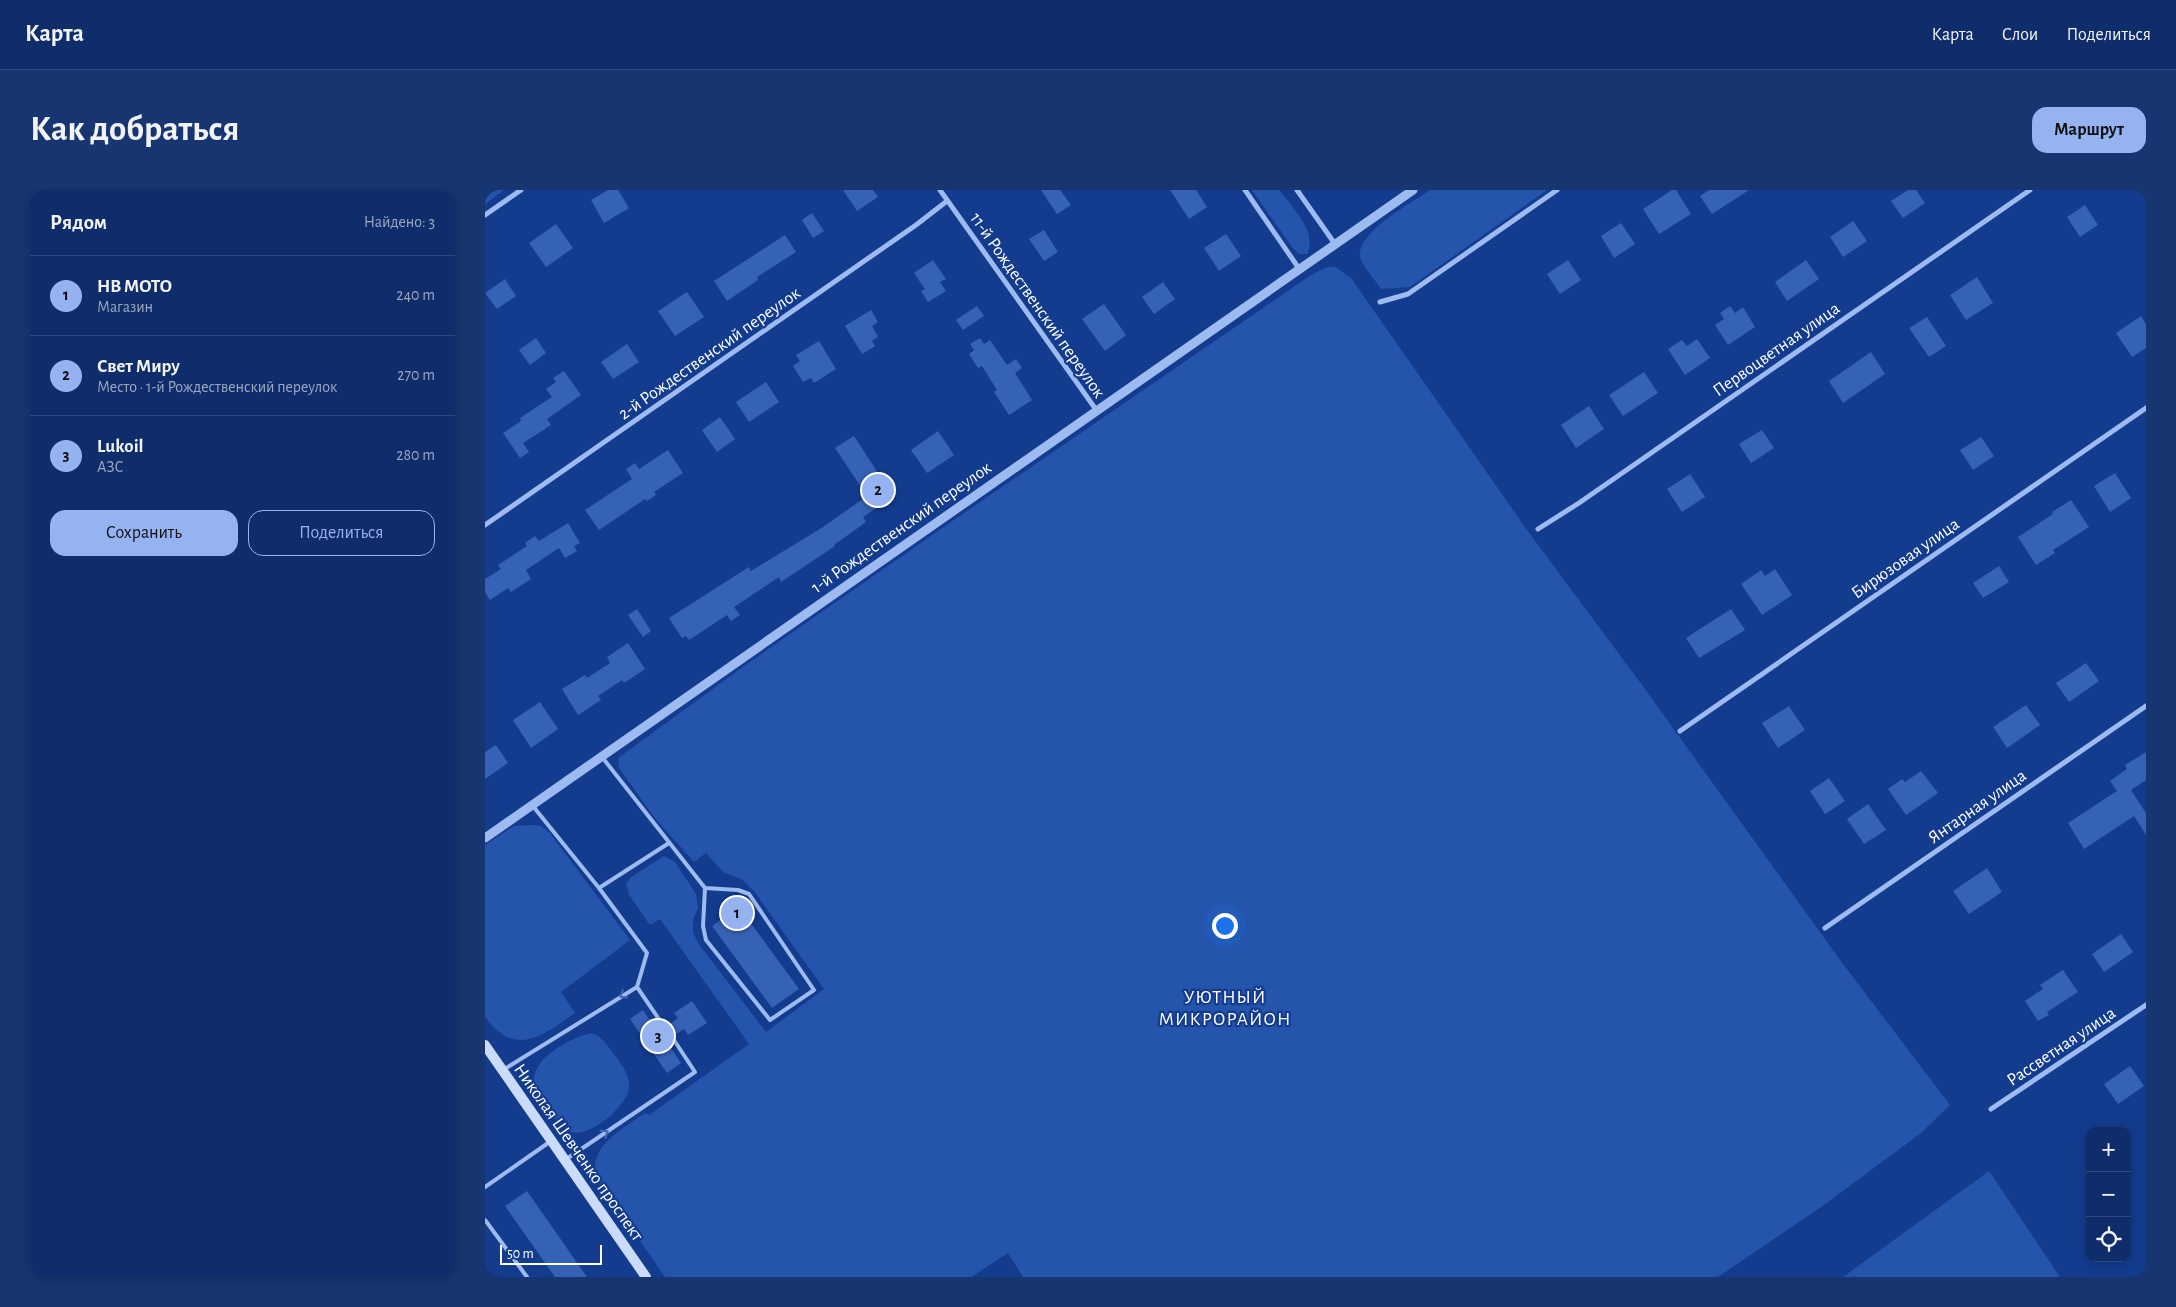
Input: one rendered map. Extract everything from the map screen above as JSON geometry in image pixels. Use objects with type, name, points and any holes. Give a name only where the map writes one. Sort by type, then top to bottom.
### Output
[{"type":"main road","name":"Николая Шевченко проспект","points":[[485,1045],[646,1277]]},
{"type":"street","points":[[485,215],[521,190]]},
{"type":"street","name":"11-й Рождественский переулок","points":[[940,190],[1097,412]]},
{"type":"street","points":[[1245,190],[1300,270]]},
{"type":"street","points":[[1297,190],[1335,244]]},
{"type":"street","name":"1-й Рождественский переулок","points":[[485,838],[1413,190]]},
{"type":"street","points":[[1380,302],[1408,294],[1557,190]]},
{"type":"street","name":"Первоцветная улица","points":[[1538,530],[1587,498],[2030,190]]},
{"type":"street","name":"2-й Рождественский переулок","points":[[485,525],[947,201]]},
{"type":"street","name":"Бирюзовая улица","points":[[1680,731],[2146,408]]},
{"type":"street","name":"Янтарная улица","points":[[1825,928],[2146,706]]},
{"type":"street","name":"Рассветная улица","points":[[1991,1109],[2146,1005]]},
{"type":"lane","points":[[601,757],[705,888],[703,926],[706,940],[770,1020],[814,990],[749,894],[738,890],[705,888]]},
{"type":"lane","points":[[503,1070],[637,987],[647,953],[599,888],[532,805]]},
{"type":"lane","points":[[599,888],[669,843]]},
{"type":"lane","points":[[637,987],[665,1028]]},
{"type":"lane","points":[[565,1160],[695,1072],[672,1038]]},
{"type":"lane","points":[[485,1187],[551,1141]]},
{"type":"lane","points":[[485,1220],[527,1277]]},
{"type":"shaded area","points":[[485,190],[504,190],[485,204]]},
{"type":"shaded area","points":[[1252,190],[1279,190],[1302,220],[1306,229],[1309,237],[1307,254],[1299,254],[1292,247]]},
{"type":"shaded area","points":[[1430,190],[1547,190],[1410,287],[1381,289],[1361,260],[1360,250],[1365,240],[1385,220]]},
{"type":"shaded area","points":[[1327,267],[1335,267],[1351,278],[1527,530],[1645,689],[1840,960],[1950,1105],[1921,1133],[1824,1205],[1718,1277],[1023,1277],[1008,1253],[971,1277],[665,1277],[600,1183],[596,1171],[596,1160],[600,1150],[616,1133],[645,1113],[649,1115],[749,1044],[660,919],[650,925],[629,895],[626,884],[631,877],[664,856],[675,862],[696,894],[698,908],[693,919],[693,932],[698,943],[766,1032],[824,989],[754,891],[743,880],[723,872],[706,853],[694,862],[654,817],[619,768],[618,758],[747,664],[951,522],[1311,275]]},
{"type":"shaded area","points":[[514,826],[541,826],[549,832],[630,940],[561,992],[575,1013],[541,1035],[519,1040],[508,1037],[496,1030],[485,1017],[485,845]]},
{"type":"shaded area","points":[[591,1033],[604,1041],[619,1061],[626,1073],[629,1087],[622,1103],[607,1119],[588,1130],[579,1133],[571,1132],[559,1123],[537,1093],[534,1085],[535,1072],[547,1056],[555,1050],[574,1039]]},
{"type":"shaded area","points":[[1989,1171],[2060,1277],[1843,1277]]},
{"type":"building","points":[[608,190],[618,190],[629,208],[604,223],[591,200]]},
{"type":"building","points":[[843,190],[873,190],[878,197],[857,211]]},
{"type":"building","points":[[1041,190],[1060,190],[1071,205],[1057,214]]},
{"type":"building","points":[[1170,190],[1196,190],[1207,207],[1189,219]]},
{"type":"building","points":[[1672,190],[1676,190],[1691,214],[1659,234],[1643,209]]},
{"type":"building","points":[[1709,190],[1749,190],[1712,214],[1700,196]]},
{"type":"building","points":[[1908,190],[1916,190],[1925,203],[1903,218],[1891,201]]},
{"type":"building","points":[[2085,205],[2098,225],[2080,237],[2067,217]]},
{"type":"building","points":[[812,213],[824,231],[813,238],[802,220]]},
{"type":"building","points":[[1853,221],[1867,241],[1843,257],[1830,237]]},
{"type":"building","points":[[1621,223],[1635,244],[1614,258],[1601,236]]},
{"type":"building","points":[[556,224],[573,248],[546,267],[529,243]]},
{"type":"building","points":[[1044,230],[1058,252],[1044,261],[1029,239]]},
{"type":"building","points":[[1226,234],[1241,256],[1219,271],[1204,248]]},
{"type":"building","points":[[785,235],[796,252],[757,277],[758,280],[727,301],[714,281]]},
{"type":"building","points":[[933,260],[946,279],[940,282],[946,291],[928,302],[921,291],[925,289],[914,273]]},
{"type":"building","points":[[1568,260],[1581,280],[1560,294],[1547,274]]},
{"type":"building","points":[[1806,260],[1819,279],[1787,301],[1775,282]]},
{"type":"building","points":[[1977,277],[1993,303],[1966,320],[1950,295]]},
{"type":"building","points":[[505,279],[516,296],[497,309],[485,293]]},
{"type":"building","points":[[1163,282],[1175,299],[1154,314],[1142,297]]},
{"type":"building","points":[[687,292],[704,317],[675,336],[658,311]]},
{"type":"building","points":[[1104,304],[1126,335],[1105,351],[1082,319]]},
{"type":"building","points":[[977,306],[984,316],[963,330],[956,320]]},
{"type":"building","points":[[1730,306],[1735,313],[1743,307],[1755,327],[1728,345],[1715,325],[1724,319],[1720,313]]},
{"type":"building","points":[[871,310],[878,322],[872,326],[878,337],[872,341],[875,346],[862,354],[845,326]]},
{"type":"building","points":[[2141,316],[2146,324],[2146,348],[2132,357],[2116,333]]},
{"type":"building","points":[[1927,317],[1946,346],[1929,357],[1909,328]]},
{"type":"building","points":[[536,338],[546,353],[530,365],[519,350]]},
{"type":"building","points":[[980,338],[984,344],[990,340],[1007,365],[1016,359],[1022,368],[1015,373],[1032,400],[1009,415],[994,392],[997,390],[982,366],[978,368],[969,354],[974,350],[970,344]]},
{"type":"building","points":[[1697,339],[1710,358],[1685,375],[1668,349],[1682,340],[1687,346]]},
{"type":"building","points":[[819,341],[836,369],[814,383],[811,378],[803,382],[793,366],[800,361],[796,355]]},
{"type":"building","points":[[627,344],[639,362],[613,379],[601,362]]},
{"type":"building","points":[[1871,352],[1885,374],[1843,403],[1829,381]]},
{"type":"building","points":[[564,371],[581,395],[547,419],[551,425],[523,443],[529,452],[520,458],[503,433],[521,421],[520,418],[552,397],[546,389],[556,382],[553,378]]},
{"type":"building","points":[[1644,372],[1658,393],[1623,416],[1609,395]]},
{"type":"building","points":[[766,382],[779,402],[749,422],[736,402]]},
{"type":"building","points":[[1589,406],[1604,429],[1576,448],[1561,425]]},
{"type":"building","points":[[720,417],[735,439],[717,452],[702,430]]},
{"type":"building","points":[[1762,430],[1774,448],[1751,463],[1739,444]]},
{"type":"building","points":[[938,431],[954,455],[927,473],[911,450]]},
{"type":"building","points":[[854,436],[878,473],[881,472],[897,494],[863,517],[866,522],[835,546],[781,582],[779,577],[734,607],[740,615],[731,621],[727,615],[689,640],[686,636],[682,638],[669,618],[749,567],[751,571],[823,527],[867,496],[835,448]]},
{"type":"building","points":[[1981,437],[1994,456],[1973,470],[1960,450]]},
{"type":"building","points":[[668,450],[683,473],[654,492],[656,495],[647,501],[645,499],[599,530],[585,510],[632,479],[626,469],[635,463],[639,469]]},
{"type":"building","points":[[2115,473],[2131,498],[2110,512],[2094,486]]},
{"type":"building","points":[[1690,474],[1705,497],[1682,512],[1667,489]]},
{"type":"building","points":[[2071,500],[2089,527],[2053,550],[2055,553],[2036,565],[2018,537]]},
{"type":"building","points":[[568,523],[580,543],[574,546],[577,551],[565,558],[559,548],[526,570],[531,579],[511,592],[508,588],[490,600],[485,592],[485,579],[501,569],[498,565],[527,546],[525,543],[535,536],[539,541]]},
{"type":"building","points":[[1999,566],[2009,582],[1983,598],[1973,583]]},
{"type":"building","points":[[1775,569],[1792,595],[1762,615],[1741,584],[1761,570],[1765,576]]},
{"type":"building","points":[[637,609],[651,631],[643,637],[628,615]]},
{"type":"building","points":[[1731,609],[1745,630],[1699,658],[1686,638]]},
{"type":"building","points":[[628,643],[645,669],[624,683],[622,680],[598,696],[601,700],[578,715],[562,689],[585,675],[587,678],[610,663],[607,657]]},
{"type":"building","points":[[2086,663],[2099,681],[2069,702],[2056,683]]},
{"type":"building","points":[[540,702],[558,729],[531,748],[513,720]]},
{"type":"building","points":[[2026,705],[2040,725],[2007,748],[1993,727]]},
{"type":"building","points":[[1789,706],[1805,730],[1778,748],[1762,723]]},
{"type":"building","points":[[496,745],[508,763],[485,779],[485,752]]},
{"type":"building","points":[[2146,752],[2146,780],[2131,790],[2146,813],[2146,835],[2134,816],[2084,849],[2068,823],[2117,791],[2110,781],[2127,769],[2125,765]]},
{"type":"building","points":[[1921,771],[1938,793],[1906,815],[1888,789],[1902,779],[1905,782]]},
{"type":"building","points":[[1829,778],[1845,801],[1825,814],[1810,791]]},
{"type":"building","points":[[1868,804],[1886,830],[1864,844],[1847,819]]},
{"type":"building","points":[[1987,868],[2002,892],[1969,914],[1953,891]]},
{"type":"building","points":[[739,907],[799,989],[772,1008],[712,926]]},
{"type":"building","points":[[2121,934],[2133,952],[2104,972],[2092,954]]},
{"type":"building","points":[[2063,970],[2078,992],[2047,1012],[2049,1015],[2038,1021],[2025,1001],[2043,989],[2040,985]]},
{"type":"building","points":[[692,1001],[707,1023],[688,1035],[684,1029],[675,1035],[672,1033],[669,1035],[669,1039],[666,1041],[681,1063],[667,1073],[630,1019],[643,1010],[658,1032],[662,1030],[666,1032],[669,1029],[668,1026],[678,1018],[674,1013]]},
{"type":"building","points":[[2130,1066],[2144,1086],[2118,1104],[2104,1084]]},
{"type":"building","points":[[527,1191],[587,1277],[555,1277],[505,1206]]},
{"type":"place","name":"Свет Миру","points":[[878,490]]},
{"type":"place","name":"HB MOTO","points":[[737,913]]},
{"type":"place","name":"Lukoil","points":[[658,1036]]},
{"type":"district","name":"УЮТНЫЙ МИКРОРАЙОН","points":[[1225,1007]]}]
